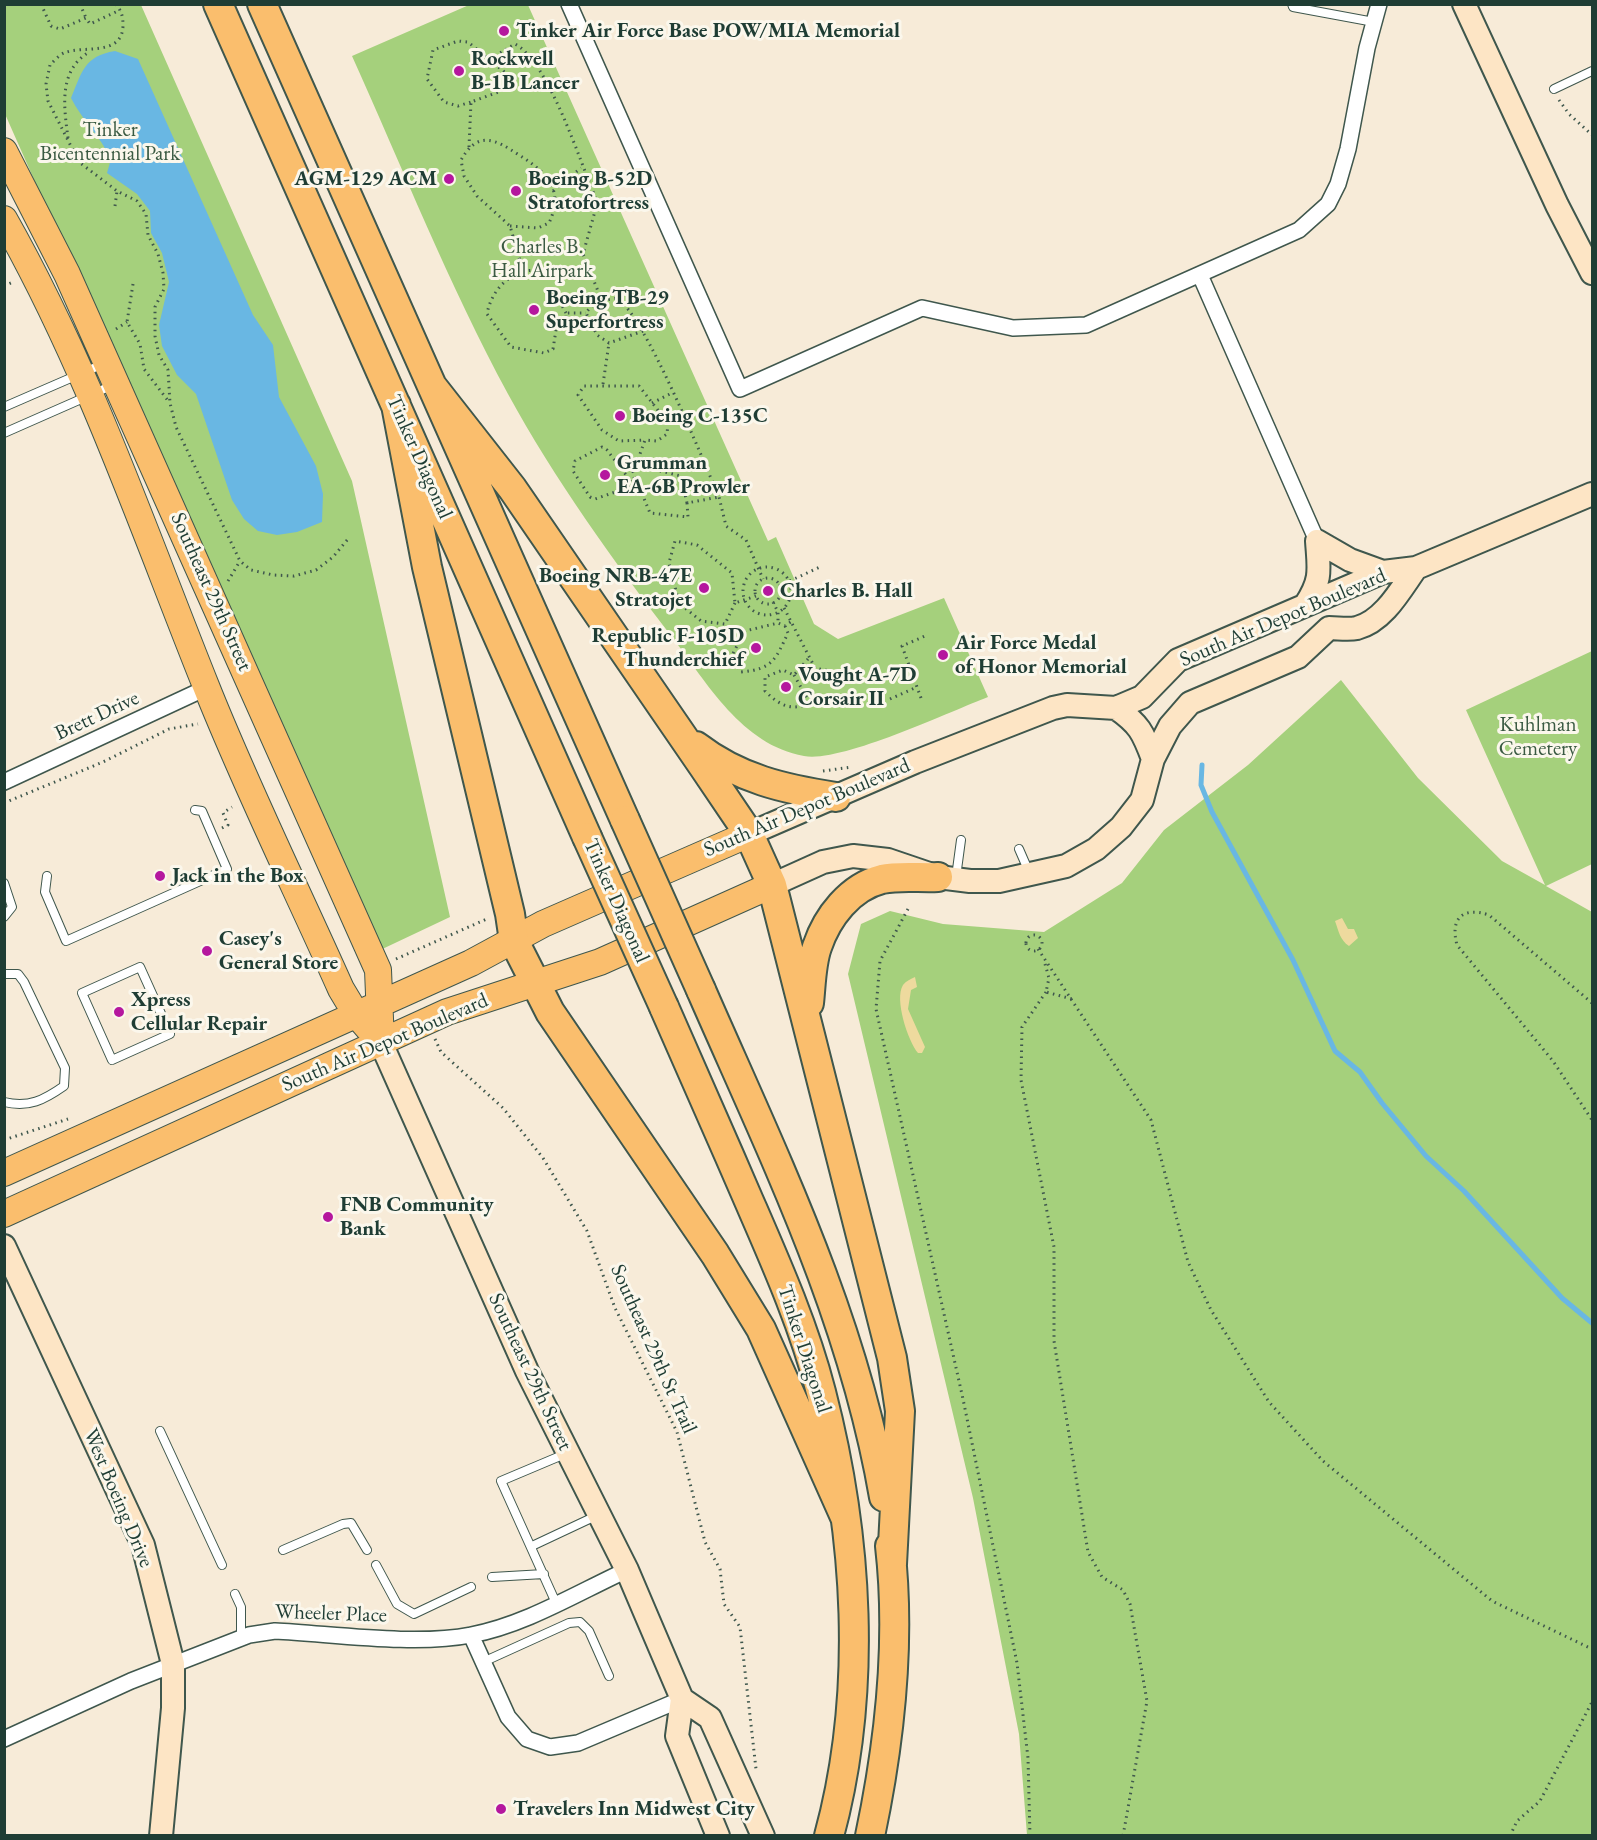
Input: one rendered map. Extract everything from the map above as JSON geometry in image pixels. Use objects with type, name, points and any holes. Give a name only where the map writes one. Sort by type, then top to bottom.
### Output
[{"type":"highway","name":"Tinker Diagonal","points":[[218,4],[664,1006],[800,1325],[820,1391],[845,1517],[852,1588],[854,1646],[843,1764],[829,1836]]},
{"type":"highway","name":"Tinker Diagonal","points":[[262,4],[812,1242],[844,1332],[874,1437],[892,1564],[891,1706],[883,1775],[870,1836]]},
{"type":"highway","points":[[432,386],[512,488],[682,735],[749,834],[772,885],[892,1358],[900,1411],[892,1564]]},
{"type":"highway","points":[[396,405],[427,567],[510,914],[514,941],[550,1012],[740,1292],[783,1376],[845,1517]]},
{"type":"highway","points":[[682,735],[716,761],[745,775],[785,790],[836,797]]},
{"type":"highway","points":[[807,1017],[816,948],[833,915],[846,899],[859,889],[885,878],[947,878]]},
{"type":"main road","points":[[1464,4],[1547,184],[1593,273]]},
{"type":"main road","name":"Southeast 29th Street","points":[[4,151],[68,273],[378,970],[381,1043]]},
{"type":"main road","name":"Southeast 29th Street","points":[[4,219],[34,271],[131,492],[206,688],[341,989],[356,1014],[381,1043],[527,1371],[627,1570],[682,1699]]},
{"type":"main road","name":"South Air Depot Boulevard","points":[[4,1173],[381,1004],[514,941],[543,924],[966,740],[1067,705],[1116,708],[1142,696],[1178,660],[1383,572],[1416,568],[1591,492]]},
{"type":"main road","points":[[1317,541],[1350,560],[1383,572]]},
{"type":"main road","points":[[1306,604],[1316,588],[1320,571],[1317,541]]},
{"type":"main road","name":"South Air Depot Boulevard","points":[[4,1214],[427,1021],[477,1001],[600,962],[823,862],[853,856],[888,860],[947,878],[999,881],[1066,867],[1096,849],[1121,827],[1142,800],[1153,759],[1170,726],[1190,703],[1298,657],[1329,628],[1355,628],[1368,624],[1392,601],[1416,568]]},
{"type":"main road","points":[[1116,708],[1135,722],[1144,733],[1153,759]]},
{"type":"main road","name":"West Boeing Drive","points":[[4,1246],[143,1545],[173,1664],[172,1708],[160,1836]]},
{"type":"main road","points":[[718,1836],[677,1736],[682,1699],[710,1718],[763,1836]]},
{"type":"street","points":[[569,4],[740,389],[922,308],[1013,328],[1086,325],[1299,230],[1328,204],[1338,184],[1348,149],[1367,48],[1380,4]]},
{"type":"street","points":[[1200,275],[1317,541]]},
{"type":"street","name":"Brett Drive","points":[[4,782],[206,688]]},
{"type":"street","name":"Wheeler Place","points":[[4,1739],[173,1664],[241,1638],[275,1630],[434,1640],[471,1635],[499,1628],[627,1570]]},
{"type":"street","points":[[471,1635],[508,1717],[526,1739],[550,1747],[578,1743],[682,1699]]},
{"type":"lane","points":[[1292,4],[1293,7],[1374,22]]},
{"type":"lane","points":[[1554,88],[1593,71]]},
{"type":"lane","points":[[4,433],[84,385],[112,373]]},
{"type":"lane","points":[[4,407],[84,385],[112,373]]},
{"type":"lane","points":[[47,876],[45,892],[66,941],[227,869],[202,811],[195,810]]},
{"type":"lane","points":[[947,878],[961,840]]},
{"type":"lane","points":[[1019,849],[1031,876]]},
{"type":"lane","points":[[4,884],[12,907],[4,917]]},
{"type":"lane","points":[[163,1018],[140,967],[82,993],[112,1060],[170,1034]]},
{"type":"lane","points":[[4,974],[18,974],[24,982],[65,1068],[64,1086],[43,1100],[20,1106],[4,1102]]},
{"type":"lane","points":[[160,1431],[222,1565]]},
{"type":"lane","points":[[556,1603],[501,1480],[569,1453]]},
{"type":"lane","points":[[532,1546],[599,1514]]},
{"type":"lane","points":[[283,1550],[343,1524],[351,1523],[368,1550]]},
{"type":"lane","points":[[376,1565],[397,1604],[414,1614],[471,1587]]},
{"type":"lane","points":[[492,1577],[544,1574]]},
{"type":"lane","points":[[235,1594],[241,1607],[241,1638]]},
{"type":"lane","points":[[483,1662],[570,1623],[580,1622],[589,1631],[609,1676]]},
{"type":"path","points":[[40,4],[51,26],[60,29],[86,18]]},
{"type":"path","points":[[80,4],[90,24],[120,10]]},
{"type":"path","points":[[116,4],[123,14],[123,31],[117,40],[107,47],[63,53],[50,65],[46,84],[48,101],[79,162],[117,191],[137,201],[146,214],[148,235],[158,254],[163,273],[164,289],[155,307],[154,320],[159,355],[168,370],[170,403],[176,428],[228,541],[240,561],[251,570],[294,576],[316,570],[333,557],[348,539]]},
{"type":"path","points":[[458,41],[468,42],[513,79],[512,87],[471,102],[458,106],[444,102],[427,79],[433,50],[458,41]]},
{"type":"path","points":[[489,59],[516,44],[523,48],[547,81],[597,204],[583,254],[602,300]]},
{"type":"path","points":[[69,142],[63,98],[76,63],[92,50]]},
{"type":"path","points":[[1554,88],[1569,114],[1592,132]]},
{"type":"path","points":[[471,102],[469,147],[461,160],[464,176],[477,196],[510,226],[523,271]]},
{"type":"path","points":[[469,147],[483,140],[496,141],[545,172],[553,191],[555,211],[549,223],[538,228],[510,226]]},
{"type":"path","points":[[553,191],[582,167]]},
{"type":"path","points":[[115,206],[117,191]]},
{"type":"path","points":[[523,271],[551,273],[559,280],[558,298],[566,313],[566,319],[556,330],[553,349],[544,353],[511,347],[488,314],[490,297],[507,278],[523,271]]},
{"type":"path","points":[[4,286],[13,282]]},
{"type":"path","points":[[133,284],[127,322],[140,344],[144,369],[170,403]]},
{"type":"path","points":[[586,313],[590,306],[602,300],[617,298],[627,304],[643,331],[719,497],[726,526],[746,540],[763,579]]},
{"type":"path","points":[[566,313],[586,313]]},
{"type":"path","points":[[586,313],[597,335],[609,343]]},
{"type":"path","points":[[109,334],[127,322]]},
{"type":"path","points":[[609,343],[643,331]]},
{"type":"path","points":[[603,384],[609,343]]},
{"type":"path","points":[[603,384],[639,386],[652,403],[668,423],[667,434],[657,441],[619,441],[602,430],[578,395],[584,386],[603,384]]},
{"type":"path","points":[[652,403],[672,393]]},
{"type":"path","points":[[636,465],[681,476],[688,517],[650,513],[631,467],[636,465],[645,440]]},
{"type":"path","points":[[602,447],[607,450],[630,480],[630,487],[595,499],[590,497],[573,471],[575,460],[602,447]]},
{"type":"path","points":[[630,480],[636,478]]},
{"type":"path","points":[[687,503],[719,497]]},
{"type":"path","points":[[735,603],[732,573],[696,545],[675,541],[669,563],[679,603],[701,621],[725,624],[735,603],[756,596]]},
{"type":"path","points":[[780,586],[820,567]]},
{"type":"path","points":[[774,568],[781,571],[789,582],[791,593],[784,608],[778,612],[769,615],[758,613],[745,600],[746,578],[757,569],[774,568]]},
{"type":"path","points":[[763,579],[774,580],[780,586],[780,595],[773,602],[762,602],[756,596],[757,584],[763,579]]},
{"type":"path","points":[[773,602],[778,612],[778,623]]},
{"type":"path","points":[[784,608],[815,668],[835,672]]},
{"type":"path","points":[[786,626],[792,621]]},
{"type":"path","points":[[778,623],[786,626],[788,633],[773,663],[759,670],[741,672],[731,657],[745,631],[778,623]]},
{"type":"path","points":[[921,698],[902,646],[925,636]]},
{"type":"path","points":[[794,675],[808,658]]},
{"type":"path","points":[[783,670],[794,675],[807,698],[805,705],[797,708],[778,704],[765,691],[765,677],[783,670]]},
{"type":"path","points":[[890,699],[917,687]]},
{"type":"path","points":[[4,803],[104,762],[169,729],[198,724]]},
{"type":"path","points":[[908,909],[880,961],[876,1009],[963,1399],[1017,1664],[1028,1758],[1030,1836]]},
{"type":"path","points":[[1593,1003],[1488,915],[1475,910],[1460,915],[1456,921],[1454,933],[1457,945],[1553,1062],[1593,1120]]},
{"type":"path","points":[[1037,935],[1041,939],[1042,944],[1038,949],[1031,951],[1027,947],[1026,942],[1029,936],[1037,935]]},
{"type":"path","points":[[1038,949],[1151,1120],[1188,1262],[1211,1310],[1269,1402],[1323,1461],[1492,1601],[1593,1649]]},
{"type":"path","points":[[1045,962],[1050,978],[1046,992],[1022,1027],[1021,1080],[1054,1247],[1054,1341],[1088,1552],[1102,1577],[1123,1590],[1130,1604],[1147,1701],[1123,1836]]},
{"type":"path","points":[[1046,992],[1073,999]]},
{"type":"path","name":"Southeast 29th St Trail","points":[[427,1021],[441,1052],[502,1108],[543,1158],[587,1231],[615,1308],[677,1432],[705,1542],[720,1569],[724,1604],[740,1627],[757,1777]]},
{"type":"path","points":[[1510,1836],[1517,1821],[1540,1801],[1593,1702]]},
{"type":"green space","name":"Tinker Bicentennial Park","points":[[4,5],[141,5],[352,481],[450,917],[376,952],[5,114]]},
{"type":"green space","name":"Charles B. Hall Airpark","points":[[469,5],[528,5],[768,541],[776,537],[814,624],[838,639],[944,598],[988,697],[868,744],[843,752],[804,756],[782,750],[762,739],[744,726],[713,692],[585,518],[526,426],[486,353],[446,269],[352,56]]},
{"type":"green space","name":"Kuhlman Cemetery","points":[[1592,651],[1592,864],[1546,886],[1592,912],[1592,1835],[1027,1835],[1019,1734],[973,1498],[848,974],[861,924],[890,911],[943,924],[1044,932],[1122,883],[1164,830],[1248,765],[1341,680],[1418,778],[1502,861],[1545,885],[1466,710]]},
{"type":"sand","points":[[1342,918],[1348,929],[1354,929],[1358,938],[1349,946],[1342,938],[1335,921]]},
{"type":"sand","points":[[915,977],[917,987],[911,990],[908,1009],[925,1047],[922,1053],[918,1053],[910,1039],[903,1020],[900,1000],[903,985]]},
{"type":"water","points":[[115,51],[138,59],[253,315],[273,345],[279,397],[316,466],[323,494],[322,522],[297,532],[277,535],[258,531],[244,519],[232,500],[196,394],[177,375],[162,346],[159,325],[169,282],[162,253],[151,233],[150,211],[137,194],[107,173],[111,159],[71,98],[90,61],[105,53]]},
{"type":"waterway","points":[[1202,765],[1201,785],[1212,812],[1293,960],[1335,1051],[1360,1072],[1382,1103],[1426,1156],[1464,1191],[1562,1298],[1592,1323]]},
{"type":"place","name":"Tinker Air Force Base POW/MIA Memorial","points":[[504,31]]},
{"type":"place","name":"Rockwell B-1B Lancer","points":[[459,71]]},
{"type":"place","name":"AGM-129 ACM","points":[[449,179]]},
{"type":"place","name":"Boeing B-52D Stratofortress","points":[[516,191]]},
{"type":"place","name":"Boeing TB-29 Superfortress","points":[[534,310]]},
{"type":"place","name":"Boeing C-135C","points":[[620,416]]},
{"type":"place","name":"Grumman EA-6B Prowler","points":[[605,475]]},
{"type":"place","name":"Boeing NRB-47E Stratojet","points":[[704,588]]},
{"type":"place","name":"Charles B. Hall","points":[[768,591]]},
{"type":"place","name":"Republic F-105D Thunderchief","points":[[756,648]]},
{"type":"place","name":"Air Force Medal of Honor Memorial","points":[[943,655]]},
{"type":"place","name":"Vought A-7D Corsair II","points":[[786,687]]},
{"type":"place","name":"Jack in the Box","points":[[160,876]]},
{"type":"place","name":"Casey's General Store","points":[[207,951]]},
{"type":"place","name":"Xpress Cellular Repair","points":[[119,1012]]},
{"type":"place","name":"FNB Community Bank","points":[[328,1217]]},
{"type":"place","name":"Travelers Inn Midwest City","points":[[501,1809]]}]
